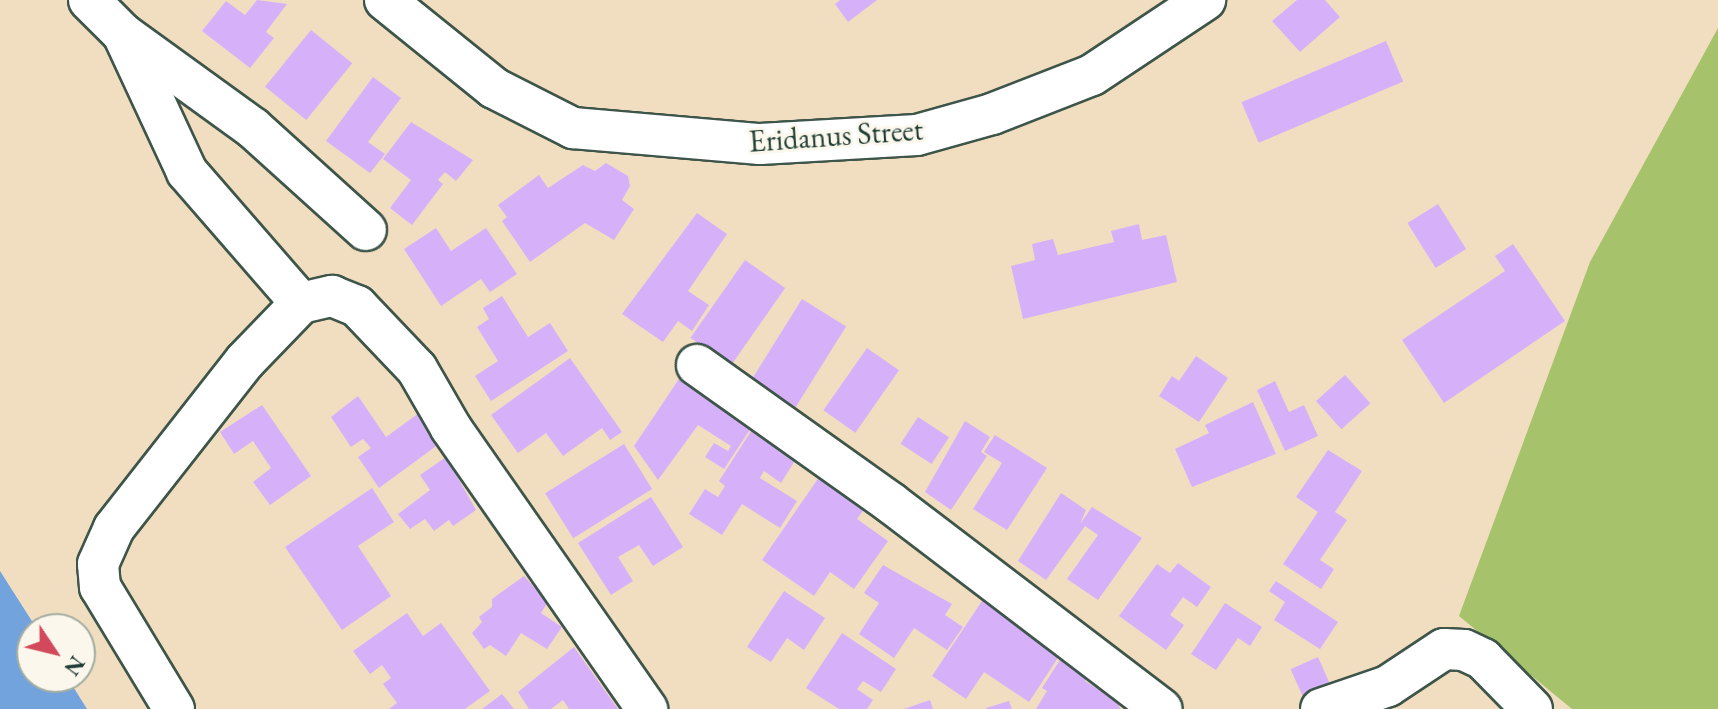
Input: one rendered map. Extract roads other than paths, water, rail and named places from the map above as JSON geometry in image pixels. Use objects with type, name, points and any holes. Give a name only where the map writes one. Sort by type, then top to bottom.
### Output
[{"type":"street","points":[[89,0],[123,34],[253,128],[366,230]]},
{"type":"street","name":"Eridanus Street","points":[[385,0],[494,88],[573,128],[611,134],[760,144],[917,135],[992,114],[1092,75],[1205,0]]},
{"type":"street","points":[[123,34],[187,172],[301,303]]},
{"type":"street","points":[[174,709],[100,587],[98,564],[133,504],[245,361],[301,303],[315,297],[346,299],[417,369],[451,428],[647,709]]},
{"type":"street","points":[[697,365],[891,503],[1161,709]]},
{"type":"street","points":[[1321,709],[1388,686],[1444,649],[1483,659],[1532,709]]},
{"type":"water","points":[[0,571],[27,613],[16,613],[16,693],[77,693],[87,709],[0,709]]}]
